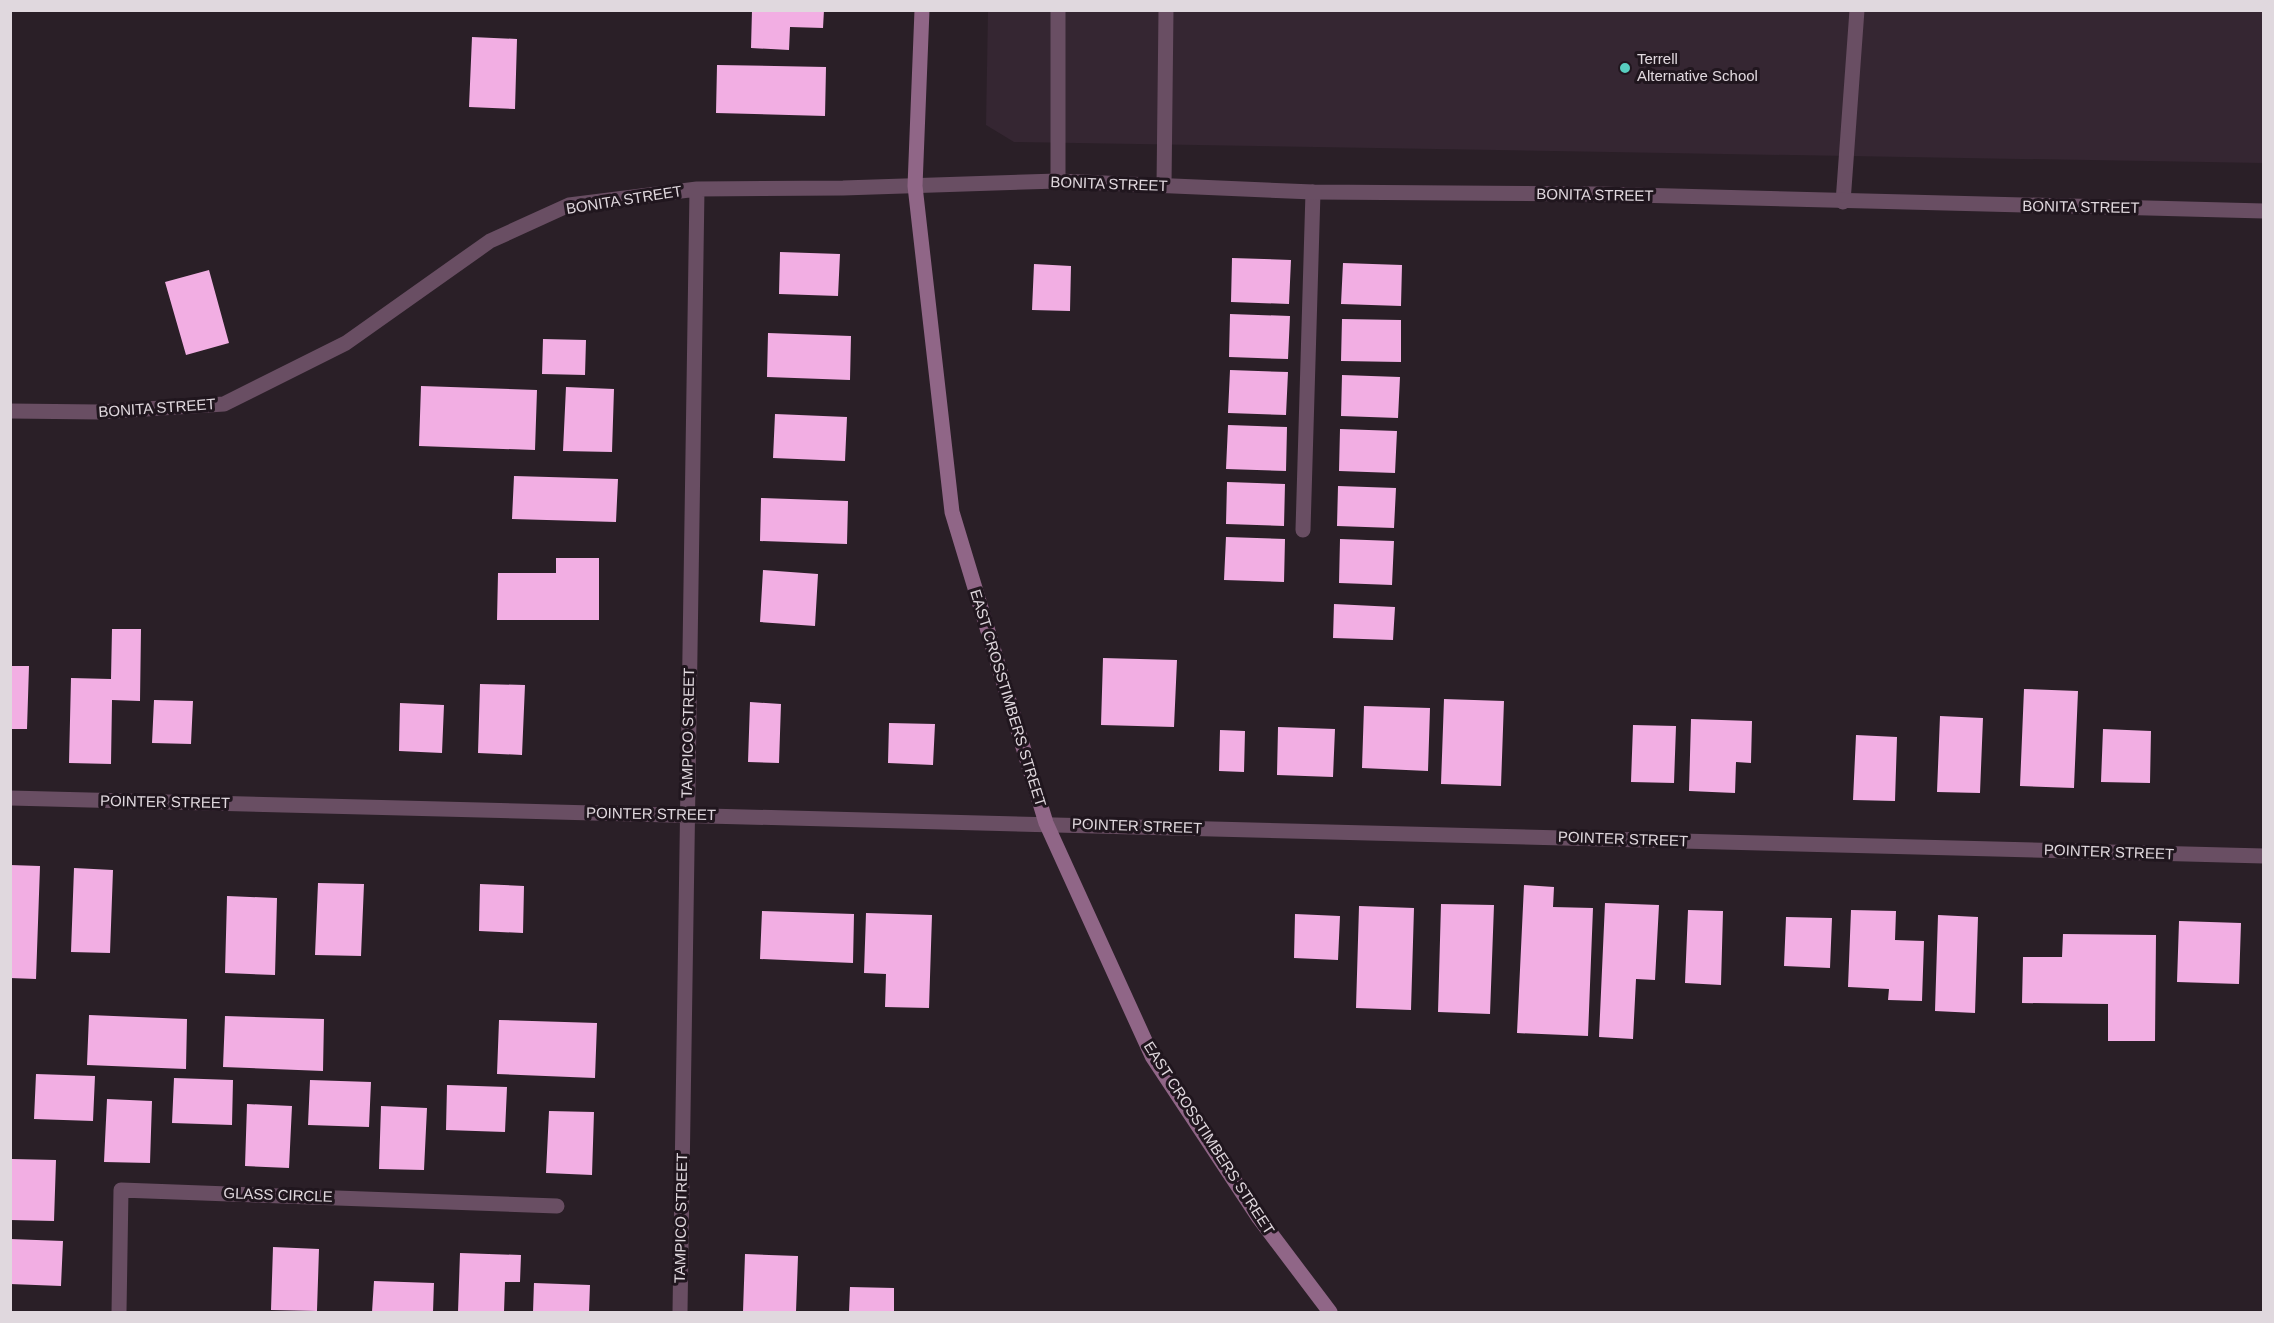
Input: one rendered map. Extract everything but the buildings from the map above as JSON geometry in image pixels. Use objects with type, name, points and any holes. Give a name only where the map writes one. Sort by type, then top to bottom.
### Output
[{"type":"main road","name":"EAST CROSSTIMBERS STREET","points":[[922,10],[915,186],[952,512],[1046,823],[1152,1056],[1259,1218],[1330,1312]]},
{"type":"street","points":[[1058,10],[1058,181]]},
{"type":"street","points":[[1164,186],[1166,10]]},
{"type":"street","points":[[1843,202],[1857,10]]},
{"type":"street","name":"BONITA STREET","points":[[10,411],[99,412],[224,404],[346,343],[490,241],[569,205],[697,189],[843,189],[1058,181],[1313,192],[1596,194],[2264,211]]},
{"type":"street","name":"TAMPICO STREET","points":[[680,1312],[697,189]]},
{"type":"street","points":[[1303,530],[1313,192]]},
{"type":"street","name":"POINTER STREET","points":[[10,798],[2264,856]]},
{"type":"street","name":"GLASS CIRCLE","points":[[119,1312],[121,1190],[557,1206]]},
{"type":"shaded area","name":"Terrell Alternative School","points":[[988,11],[2263,11],[2263,163],[1014,142],[986,125]]},
{"type":"place","name":"Terrell Alternative School","points":[[1625,68]]}]
